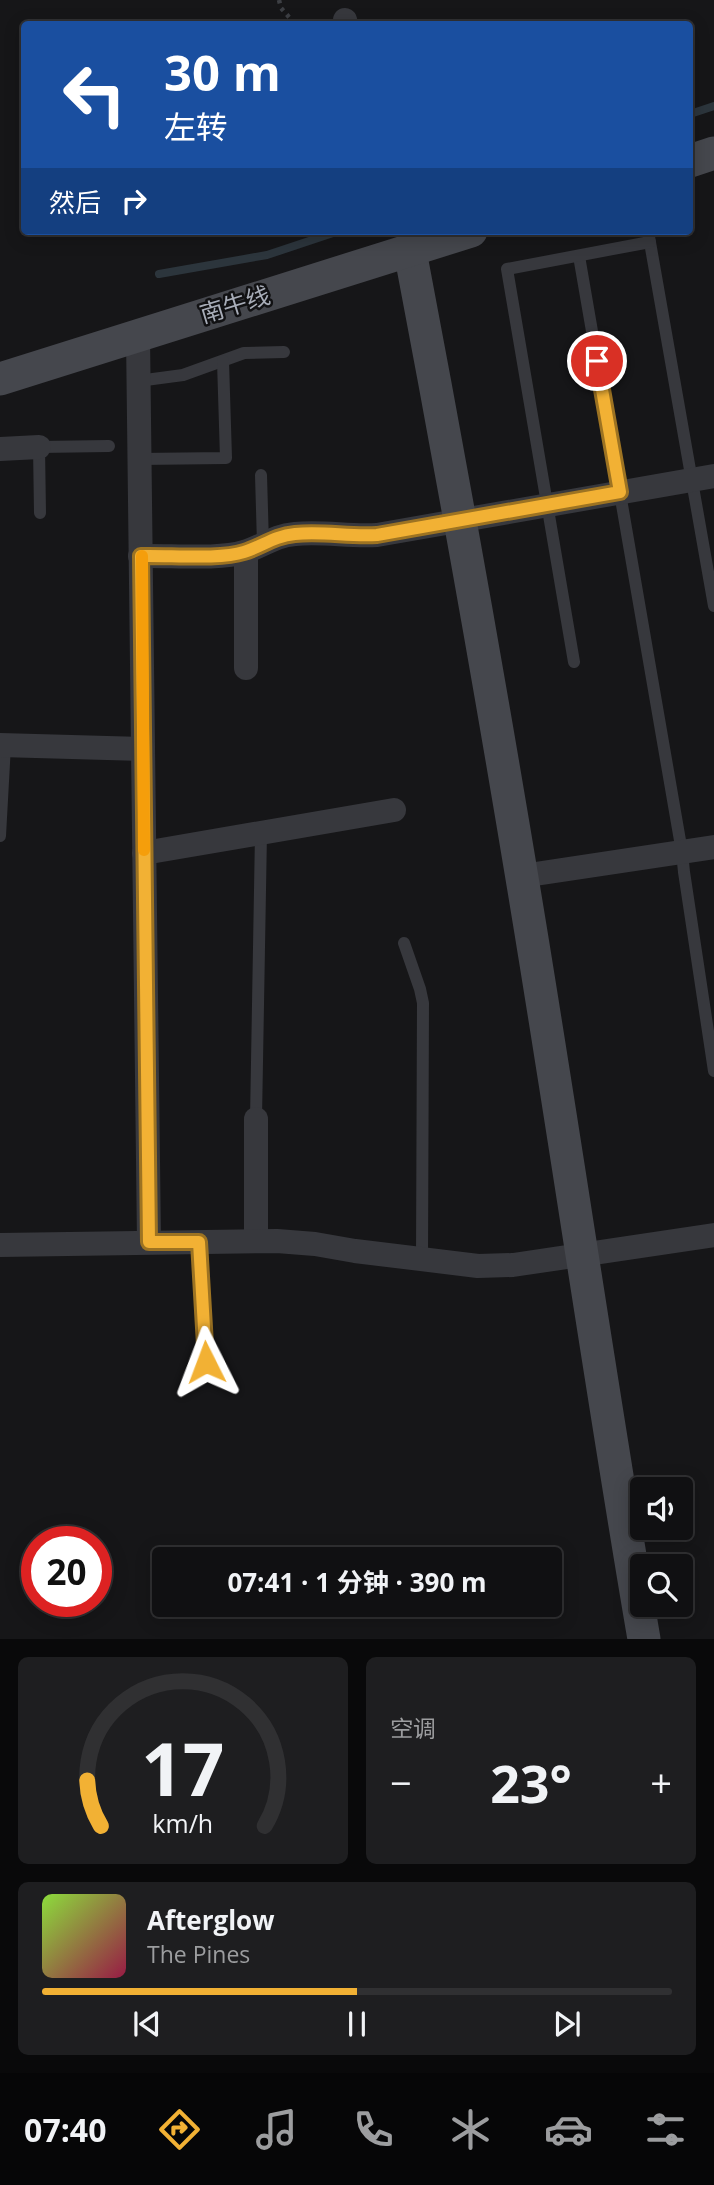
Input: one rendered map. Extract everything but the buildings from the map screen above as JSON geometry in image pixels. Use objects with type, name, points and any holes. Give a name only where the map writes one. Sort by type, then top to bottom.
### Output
[{"type":"street","points":[[693,160],[714,153]]},
{"type":"street","name":"南牛线","points":[[0,379],[138,336],[407,241],[445,235]]},
{"type":"street","points":[[407,241],[461,519],[522,876],[644,1639]]},
{"type":"street","points":[[138,336],[149,1242]]},
{"type":"street","points":[[0,449],[39,447]]},
{"type":"street","points":[[141,556],[230,555],[254,548],[279,536],[297,533],[359,537],[377,535],[703,478]]},
{"type":"street","points":[[246,668],[254,548]]},
{"type":"street","points":[[2,745],[143,749]]},
{"type":"street","points":[[144,853],[394,810]]},
{"type":"street","points":[[522,876],[714,847]]},
{"type":"street","points":[[256,1119],[256,1241]]},
{"type":"street","points":[[0,1245],[256,1241],[315,1244],[478,1266],[513,1265],[714,1235]]},
{"type":"lane","points":[[574,662],[507,269],[579,256],[649,236],[703,478],[714,606]]},
{"type":"lane","points":[[579,256],[682,852],[714,1071]]},
{"type":"lane","points":[[138,381],[183,375],[244,353],[284,352]]},
{"type":"lane","points":[[139,459],[226,458],[223,361]]},
{"type":"lane","points":[[40,513],[39,447],[108,446]]},
{"type":"lane","points":[[254,548],[261,475]]},
{"type":"lane","points":[[0,836],[2,745]]},
{"type":"lane","points":[[256,1119],[261,833]]},
{"type":"lane","points":[[404,943],[423,1003],[422,1259]]},
{"type":"lane","points":[[199,1242],[206,1362]]},
{"type":"path","points":[[279,0],[281,8],[292,21]]},
{"type":"waterway","points":[[693,113],[714,106]]},
{"type":"waterway","points":[[159,274],[267,255],[327,235]]},
{"type":"slow traffic","points":[[142,556],[144,850]]},
{"type":"route","points":[[206,1362],[199,1242],[149,1242],[141,556],[230,555],[246,552],[279,536],[297,533],[359,537],[377,535],[620,492],[597,361]]}]
